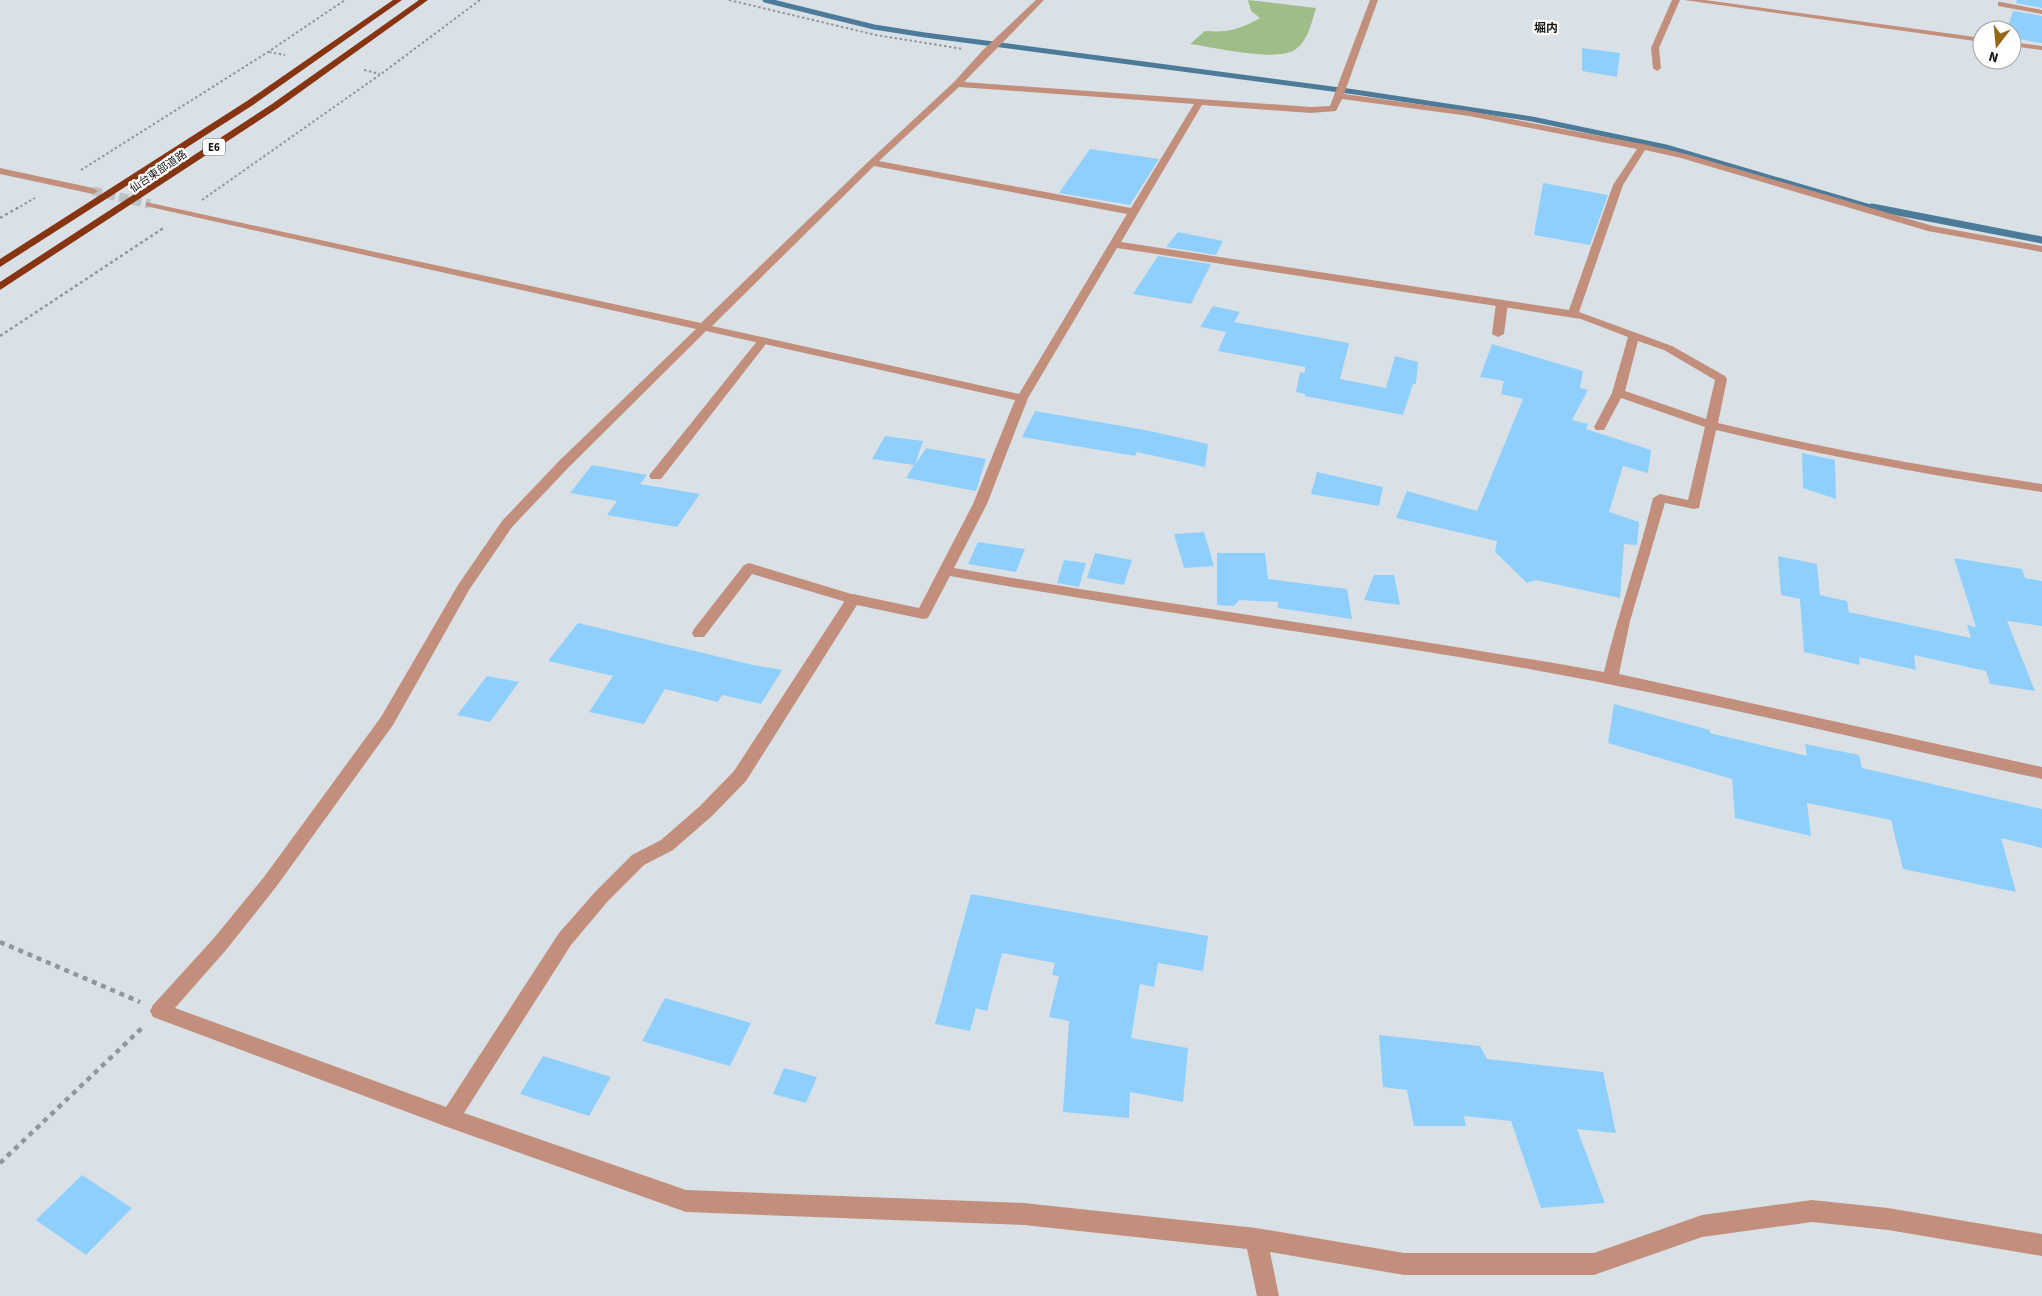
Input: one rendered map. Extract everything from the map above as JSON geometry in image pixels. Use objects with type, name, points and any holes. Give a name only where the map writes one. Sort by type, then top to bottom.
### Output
[{"type":"highway","name":"仙台東部道路","points":[[0,264],[250,102],[398,0]]},
{"type":"highway","name":"仙台東部道路","points":[[0,287],[275,106],[424,0]]},
{"type":"street","points":[[1040,0],[988,50],[957,84],[872,164],[564,464],[508,524],[463,588],[387,721],[270,882],[220,944],[160,1011],[450,1118],[686,1201],[1024,1214],[1256,1239],[1404,1264],[1594,1264],[1702,1226],[1812,1211],[1888,1219],[2042,1245]]},
{"type":"street","points":[[957,84],[1311,110],[1333,109],[1374,0]]},
{"type":"street","points":[[1657,68],[1655,48],[1676,0]]},
{"type":"street","points":[[1688,0],[1972,39]]},
{"type":"street","points":[[2001,4],[2042,12]]},
{"type":"street","points":[[2022,45],[2042,48]]},
{"type":"street","points":[[1340,93],[1485,116],[1643,147],[1683,156],[1932,229],[2042,249]]},
{"type":"street","points":[[699,633],[749,568],[853,599],[923,614],[980,504],[1022,398],[1200,101]]},
{"type":"street","points":[[1573,314],[1618,185],[1643,147]]},
{"type":"street","points":[[872,164],[1134,212]]},
{"type":"street","points":[[0,171],[93,191]]},
{"type":"street","points":[[150,204],[703,329],[1022,398]]},
{"type":"street","points":[[1115,244],[1573,314],[1634,334],[1668,348],[1721,378],[1694,505],[1660,498],[1652,531],[1623,620],[1610,678]]},
{"type":"street","points":[[1498,334],[1502,303]]},
{"type":"street","points":[[1600,427],[1618,392],[1634,334]]},
{"type":"street","points":[[656,476],[762,342]]},
{"type":"street","points":[[1618,392],[1712,425],[1940,472],[2042,488]]},
{"type":"street","points":[[946,571],[1080,595],[1375,638],[1610,678],[2042,773]]},
{"type":"street","points":[[450,1118],[555,954],[584,917],[638,860],[667,844],[706,811],[740,776],[853,599]]},
{"type":"street","points":[[1256,1239],[1268,1296]]},
{"type":"path","points":[[0,218],[58,184],[268,52],[345,0]]},
{"type":"path","points":[[0,336],[144,243],[381,74],[480,0]]},
{"type":"path","points":[[729,0],[876,35],[988,50]]},
{"type":"path","points":[[268,52],[286,56]]},
{"type":"path","points":[[364,70],[381,74]]},
{"type":"path","points":[[0,942],[160,1011],[0,1163]]},
{"type":"green space","points":[[1248,0],[1316,8],[1304,41],[1296,49],[1275,55],[1229,51],[1190,44],[1205,31],[1234,29],[1260,18],[1251,11]]},
{"type":"building","points":[[2017,0],[2042,0],[2042,8],[2016,3]]},
{"type":"building","points":[[2013,11],[2042,16],[2042,43],[2022,40],[2022,20],[2010,20]]},
{"type":"building","points":[[1582,48],[1620,53],[1617,77],[1582,71]]},
{"type":"building","points":[[1090,149],[1159,159],[1130,205],[1059,193]]},
{"type":"building","points":[[1543,183],[1608,195],[1590,245],[1534,235]]},
{"type":"building","points":[[1178,232],[1223,241],[1216,255],[1166,247]]},
{"type":"building","points":[[1158,256],[1211,264],[1191,304],[1133,294]]},
{"type":"building","points":[[1213,306],[1240,312],[1234,322],[1349,343],[1340,379],[1386,388],[1395,356],[1418,362],[1416,384],[1413,384],[1403,415],[1305,396],[1305,394],[1296,392],[1300,372],[1305,373],[1305,367],[1218,351],[1226,332],[1200,327]]},
{"type":"building","points":[[1492,344],[1583,371],[1580,388],[1588,390],[1572,420],[1588,424],[1586,429],[1651,450],[1648,473],[1623,466],[1609,512],[1639,522],[1637,545],[1624,544],[1620,598],[1536,580],[1527,583],[1495,552],[1497,541],[1396,518],[1407,491],[1477,511],[1523,399],[1501,394],[1504,381],[1480,377]]},
{"type":"building","points":[[1035,411],[1145,430],[1208,444],[1205,467],[1137,452],[1135,456],[1022,437]]},
{"type":"building","points":[[885,436],[923,441],[915,465],[926,448],[986,459],[976,491],[906,478],[914,465],[872,459]]},
{"type":"building","points":[[1802,453],[1835,460],[1836,499],[1803,488]]},
{"type":"building","points":[[592,465],[647,475],[640,484],[700,494],[677,527],[607,515],[617,501],[570,493]]},
{"type":"building","points":[[1317,472],[1383,487],[1379,506],[1311,494]]},
{"type":"building","points":[[1204,532],[1214,566],[1184,568],[1174,534]]},
{"type":"building","points":[[978,542],[1025,549],[1016,572],[968,564]]},
{"type":"building","points":[[1095,553],[1132,560],[1124,585],[1087,578]]},
{"type":"building","points":[[1217,553],[1265,553],[1268,579],[1347,589],[1352,619],[1278,608],[1278,602],[1239,600],[1234,606],[1217,605]]},
{"type":"building","points":[[1778,556],[1817,564],[1820,595],[1847,601],[1849,612],[1971,638],[1967,625],[1976,627],[1954,558],[2022,569],[2025,578],[2042,581],[2042,626],[2007,621],[2035,691],[1990,684],[1986,671],[1914,655],[1916,670],[1859,657],[1860,665],[1804,652],[1800,599],[1781,595]]},
{"type":"building","points":[[1064,560],[1086,563],[1079,587],[1057,583]]},
{"type":"building","points":[[1374,575],[1394,575],[1400,605],[1364,600]]},
{"type":"building","points":[[578,623],[753,665],[782,670],[761,704],[722,695],[718,702],[665,689],[644,724],[589,712],[613,676],[548,661]]},
{"type":"building","points":[[487,676],[519,682],[490,722],[457,715]]},
{"type":"building","points":[[1614,704],[1710,730],[1710,733],[1807,756],[1805,744],[1859,755],[1862,768],[2042,809],[2042,848],[2001,838],[2016,892],[1903,869],[1891,820],[1807,803],[1811,836],[1735,818],[1732,779],[1608,743]]},
{"type":"building","points":[[971,894],[1208,936],[1203,971],[1158,963],[1154,987],[1140,984],[1131,1038],[1188,1048],[1183,1102],[1130,1092],[1129,1118],[1063,1112],[1069,1021],[1049,1017],[1059,976],[1052,975],[1055,963],[1002,953],[987,1011],[976,1008],[970,1031],[935,1024]]},
{"type":"building","points":[[665,998],[751,1023],[730,1066],[642,1041]]},
{"type":"building","points":[[1379,1035],[1480,1046],[1487,1059],[1603,1072],[1616,1133],[1577,1129],[1605,1203],[1541,1208],[1511,1121],[1464,1116],[1466,1126],[1414,1126],[1407,1090],[1383,1087]]},
{"type":"building","points":[[543,1056],[611,1077],[589,1116],[520,1094]]},
{"type":"building","points":[[784,1068],[817,1077],[806,1103],[773,1094]]},
{"type":"building","points":[[82,1175],[132,1208],[86,1255],[36,1220]]},
{"type":"waterway","points":[[765,0],[874,27],[925,35],[1355,92],[1532,119],[1666,147],[1877,209]]},
{"type":"waterway","points":[[1872,207],[2042,240]]},
{"type":"tunnel","points":[[93,191],[150,204]]},
{"type":"district","name":"堀内","points":[[1546,28]]}]
